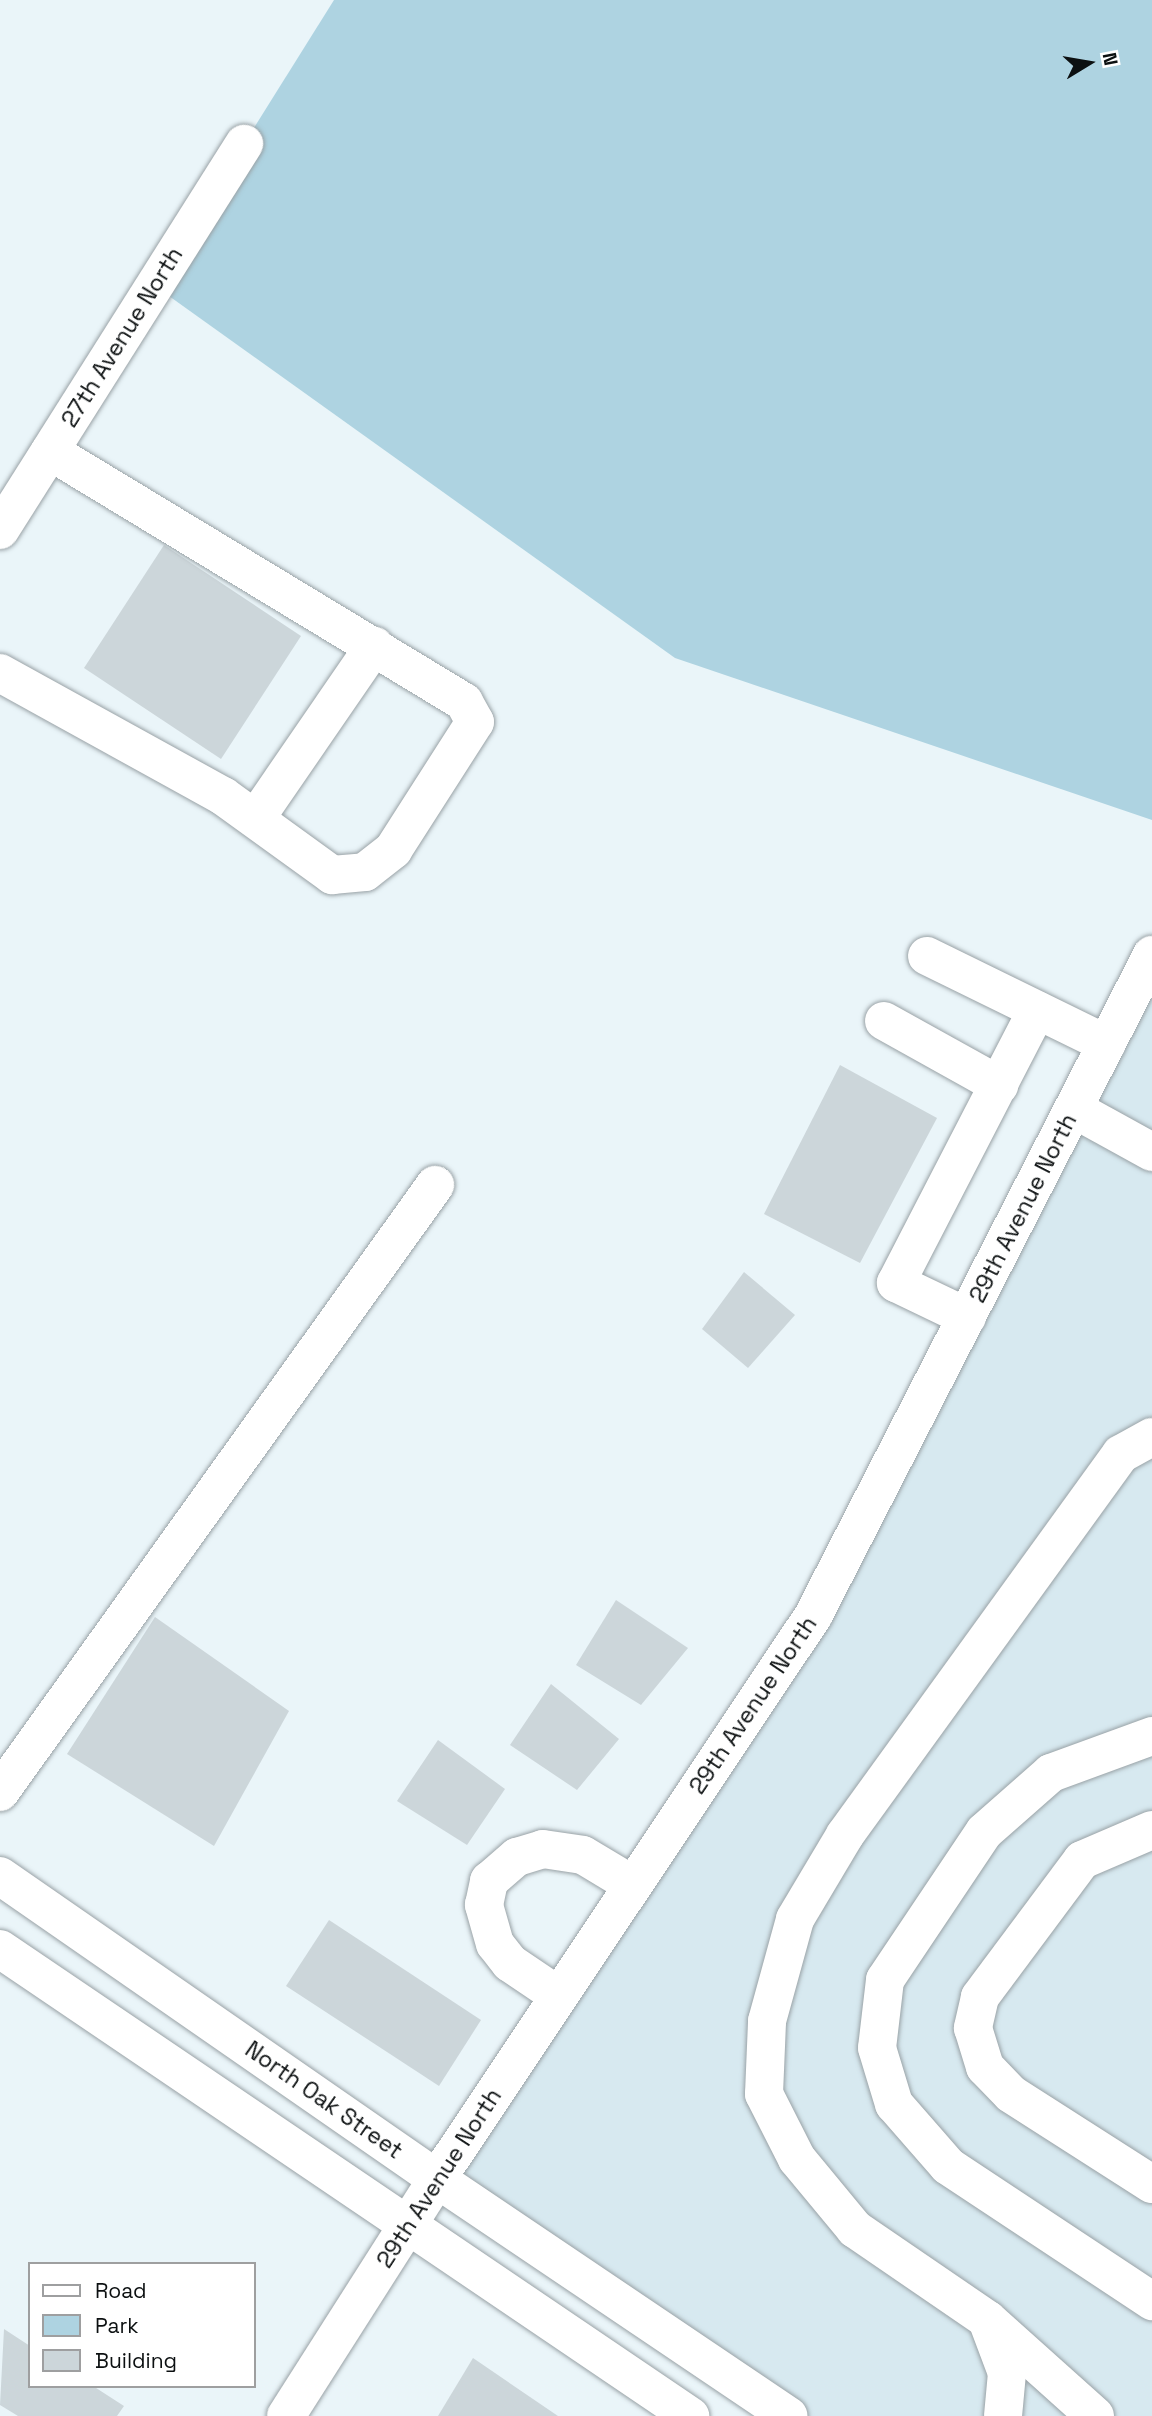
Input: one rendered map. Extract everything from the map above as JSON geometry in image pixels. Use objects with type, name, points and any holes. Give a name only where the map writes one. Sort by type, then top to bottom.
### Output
[{"type":"main road","name":"27th Avenue North","points":[[0,530],[13,481],[50,451],[244,144]]},
{"type":"main road","points":[[0,673],[256,818],[332,876],[365,872],[393,850],[475,722],[464,702],[50,451]]},
{"type":"main road","points":[[256,818],[374,646]]},
{"type":"main road","name":"29th Avenue North","points":[[286,2416],[437,2179],[813,1616],[1152,955]]},
{"type":"main road","points":[[927,956],[1107,1044]]},
{"type":"main road","points":[[967,1317],[896,1283],[1037,1010]]},
{"type":"main road","points":[[884,1021],[999,1085]]},
{"type":"main road","points":[[1074,1109],[1152,1152]]},
{"type":"main road","points":[[0,1792],[435,1185]]},
{"type":"main road","points":[[1095,2416],[988,2320],[855,2229],[797,2159],[764,2094],[767,2021],[795,1919],[845,1835],[1121,1454],[1152,1437]]},
{"type":"main road","points":[[1152,1736],[1051,1773],[984,1832],[885,1980],[877,2048],[894,2104],[948,2166],[1152,2301]]},
{"type":"main road","points":[[1152,1830],[1082,1860],[980,1997],[973,2028],[985,2067],[1011,2094],[1152,2184]]},
{"type":"main road","points":[[559,1996],[510,1963],[495,1944],[484,1905],[489,1881],[517,1857],[543,1849],[583,1856],[633,1885]]},
{"type":"main road","name":"North Oak Street","points":[[0,1876],[437,2179],[789,2416]]},
{"type":"main road","points":[[0,1949],[690,2416]]},
{"type":"main road","points":[[988,2320],[1007,2373],[1003,2416]]},
{"type":"shaded area","points":[[1152,955],[1152,2416],[789,2416],[437,2179],[813,1616]]},
{"type":"green space","points":[[334,0],[1152,0],[1152,820],[675,658],[155,286]]},
{"type":"building","points":[[164,545],[301,636],[221,759],[84,668]]},
{"type":"building","points":[[840,1065],[937,1118],[860,1263],[764,1214]]},
{"type":"building","points":[[744,1272],[795,1315],[748,1368],[702,1329]]},
{"type":"building","points":[[616,1600],[688,1648],[641,1705],[576,1665]]},
{"type":"building","points":[[155,1617],[289,1711],[214,1846],[67,1754]]},
{"type":"building","points":[[551,1684],[619,1739],[577,1790],[510,1745]]},
{"type":"building","points":[[438,1740],[505,1789],[467,1845],[397,1801]]},
{"type":"building","points":[[329,1920],[481,2020],[439,2086],[286,1986]]},
{"type":"building","points":[[4,2329],[28,2345],[28,2388],[96,2388],[124,2406],[117,2416],[18,2416],[0,2405]]},
{"type":"building","points":[[473,2358],[558,2416],[438,2416]]}]
